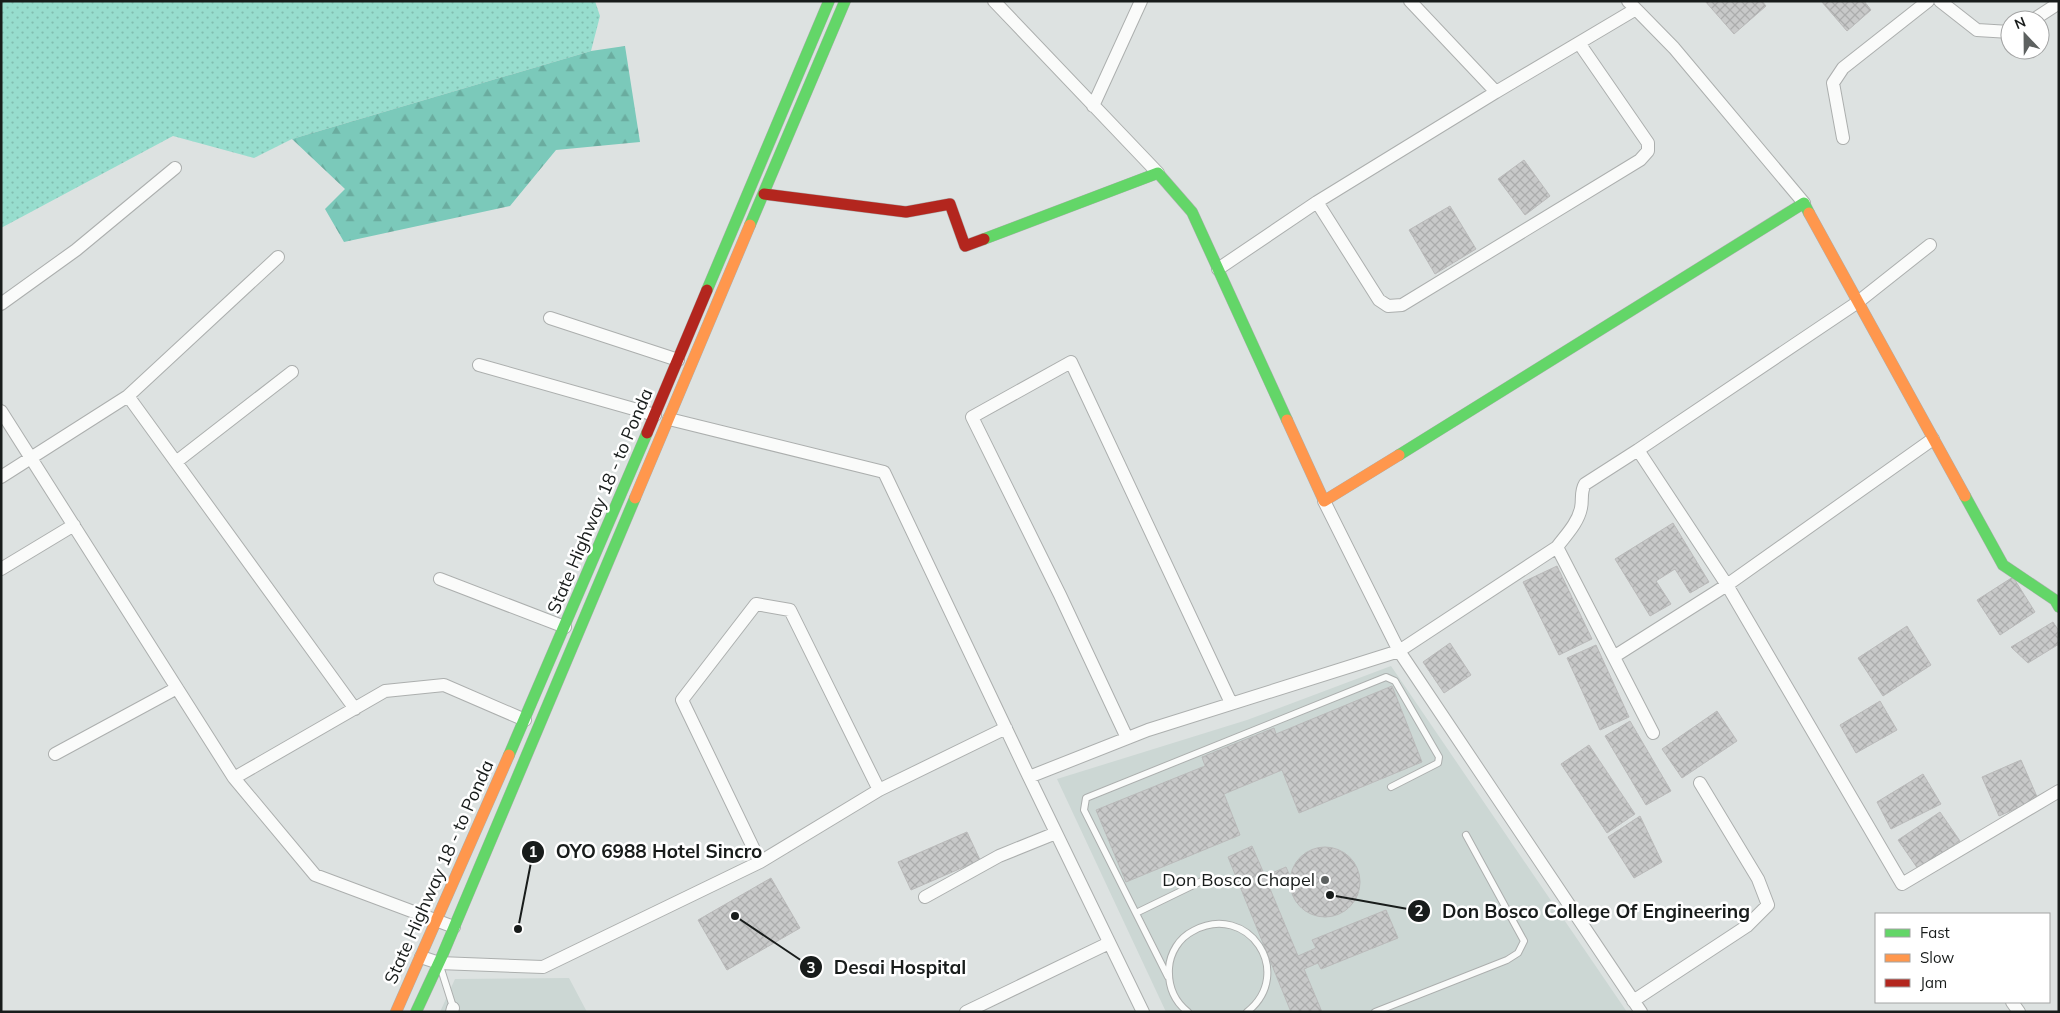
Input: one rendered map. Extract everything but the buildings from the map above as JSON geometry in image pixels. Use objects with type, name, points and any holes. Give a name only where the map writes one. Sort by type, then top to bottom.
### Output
[{"type":"main road","name":"State Highway 18 - to Ponda","points":[[396,1012],[422,957],[565,627],[829,1]]},
{"type":"main road","name":"State Highway 18 - to Ponda","points":[[416,1012],[439,963],[845,1]]},
{"type":"main road","points":[[764,194],[906,212],[950,204],[965,246],[1158,174],[1192,212],[1324,501],[1804,203],[2003,565],[2055,600],[2059,607]]},
{"type":"street","points":[[994,1],[1158,174]]},
{"type":"street","points":[[1093,106],[1141,1]]},
{"type":"street","points":[[1410,1],[1496,92]]},
{"type":"street","points":[[1843,138],[1834,83],[1838,76],[1843,68],[1928,1]]},
{"type":"street","points":[[1940,1],[1977,30],[2000,31]]},
{"type":"street","points":[[2048,10],[2059,3]]},
{"type":"street","points":[[1218,269],[1317,202],[1579,43],[1632,5],[1674,48],[1804,203]]},
{"type":"street","points":[[1317,202],[1379,300],[1388,306],[1402,305],[1640,160],[1648,152],[1648,144],[1579,43]]},
{"type":"street","points":[[1,304],[76,250],[175,168]]},
{"type":"street","points":[[1029,777],[1127,738],[1231,703],[1399,651],[1557,547],[1576,521],[1581,507],[1581,494],[1585,484],[1858,302],[1930,245]]},
{"type":"street","points":[[1,476],[32,459],[128,396],[278,257]]},
{"type":"street","points":[[550,318],[678,360]]},
{"type":"street","points":[[1127,738],[1060,595],[972,417],[1070,362],[1231,703]]},
{"type":"street","points":[[479,365],[655,415]]},
{"type":"street","points":[[176,462],[292,372]]},
{"type":"street","points":[[128,396],[355,709]]},
{"type":"street","points":[[1,411],[234,778],[315,875],[454,927]]},
{"type":"street","points":[[669,419],[884,472],[1143,1012]]},
{"type":"street","points":[[1615,656],[1727,586],[1933,439]]},
{"type":"street","points":[[1638,450],[1727,586],[1902,884],[2059,791]]},
{"type":"street","points":[[1324,501],[1399,651],[1642,1012]]},
{"type":"street","points":[[1,569],[74,525]]},
{"type":"street","points":[[1557,547],[1654,733]]},
{"type":"street","points":[[440,579],[565,627]]},
{"type":"street","points":[[760,862],[682,700],[756,604],[790,610],[879,790]]},
{"type":"street","points":[[234,778],[386,691],[444,685],[525,720]]},
{"type":"street","points":[[55,754],[177,688]]},
{"type":"street","points":[[422,957],[439,963],[543,967],[760,862],[879,790],[1006,728]]},
{"type":"street","points":[[1633,1001],[1747,926],[1768,905],[1758,880],[1700,783]]},
{"type":"street","points":[[925,897],[999,856],[1056,833]]},
{"type":"street","points":[[966,1012],[1110,943]]},
{"type":"lane","points":[[1188,1012],[1172,993],[1168,977],[1084,810],[1086,798],[1386,677],[1395,681],[1439,757],[1438,763],[1391,787]]},
{"type":"lane","points":[[1375,1012],[1508,960],[1518,953],[1524,941],[1466,835]]},
{"type":"lane","points":[[1136,913],[1208,878]]},
{"type":"lane","points":[[1168,977],[1170,961],[1176,946],[1187,934],[1202,926],[1218,923],[1234,926],[1248,933],[1260,945],[1266,960],[1268,976],[1264,992],[1249,1011]]},
{"type":"lane","points":[[439,963],[454,1011]]},
{"type":"shaded area","points":[[1391,666],[1627,1012],[1166,1012],[1057,779],[1247,720]]},
{"type":"shaded area","points":[[569,978],[587,1012],[440,1012],[455,979]]},
{"type":"green space","points":[[1,1],[595,1],[600,16],[591,51],[292,139],[254,158],[173,136],[1,228]]},
{"type":"green space","points":[[625,46],[640,142],[556,150],[510,206],[344,242],[325,209],[345,189],[292,139],[591,51]]},
{"type":"traffic: fast","points":[[707,290],[829,1]]},
{"type":"traffic: fast","points":[[750,225],[845,1]]},
{"type":"traffic: fast","points":[[984,239],[1158,173],[1192,212],[1287,420]]},
{"type":"traffic: fast","points":[[1399,455],[1804,203],[1809,213]]},
{"type":"traffic: fast","points":[[509,755],[647,433]]},
{"type":"traffic: fast","points":[[1965,496],[2003,565],[2055,600],[2059,607]]},
{"type":"traffic: fast","points":[[416,1012],[442,956],[635,498]]},
{"type":"traffic: slow","points":[[1809,213],[1965,496]]},
{"type":"traffic: slow","points":[[635,498],[750,225]]},
{"type":"traffic: slow","points":[[1287,420],[1324,501],[1399,455]]},
{"type":"traffic: slow","points":[[396,1012],[509,755]]},
{"type":"traffic: jam","points":[[764,194],[906,212],[950,204],[965,246],[984,239]]},
{"type":"traffic: jam","points":[[647,433],[707,290]]},
{"type":"place","name":"Don Bosco Chapel","points":[[1325,880]]},
{"type":"place","name":"Don Bosco College Of Engineering","points":[[1330,895]]},
{"type":"place","name":"Desai Hospital","points":[[735,916]]},
{"type":"place","name":"OYO 6988 Hotel Sincro","points":[[518,929]]}]
